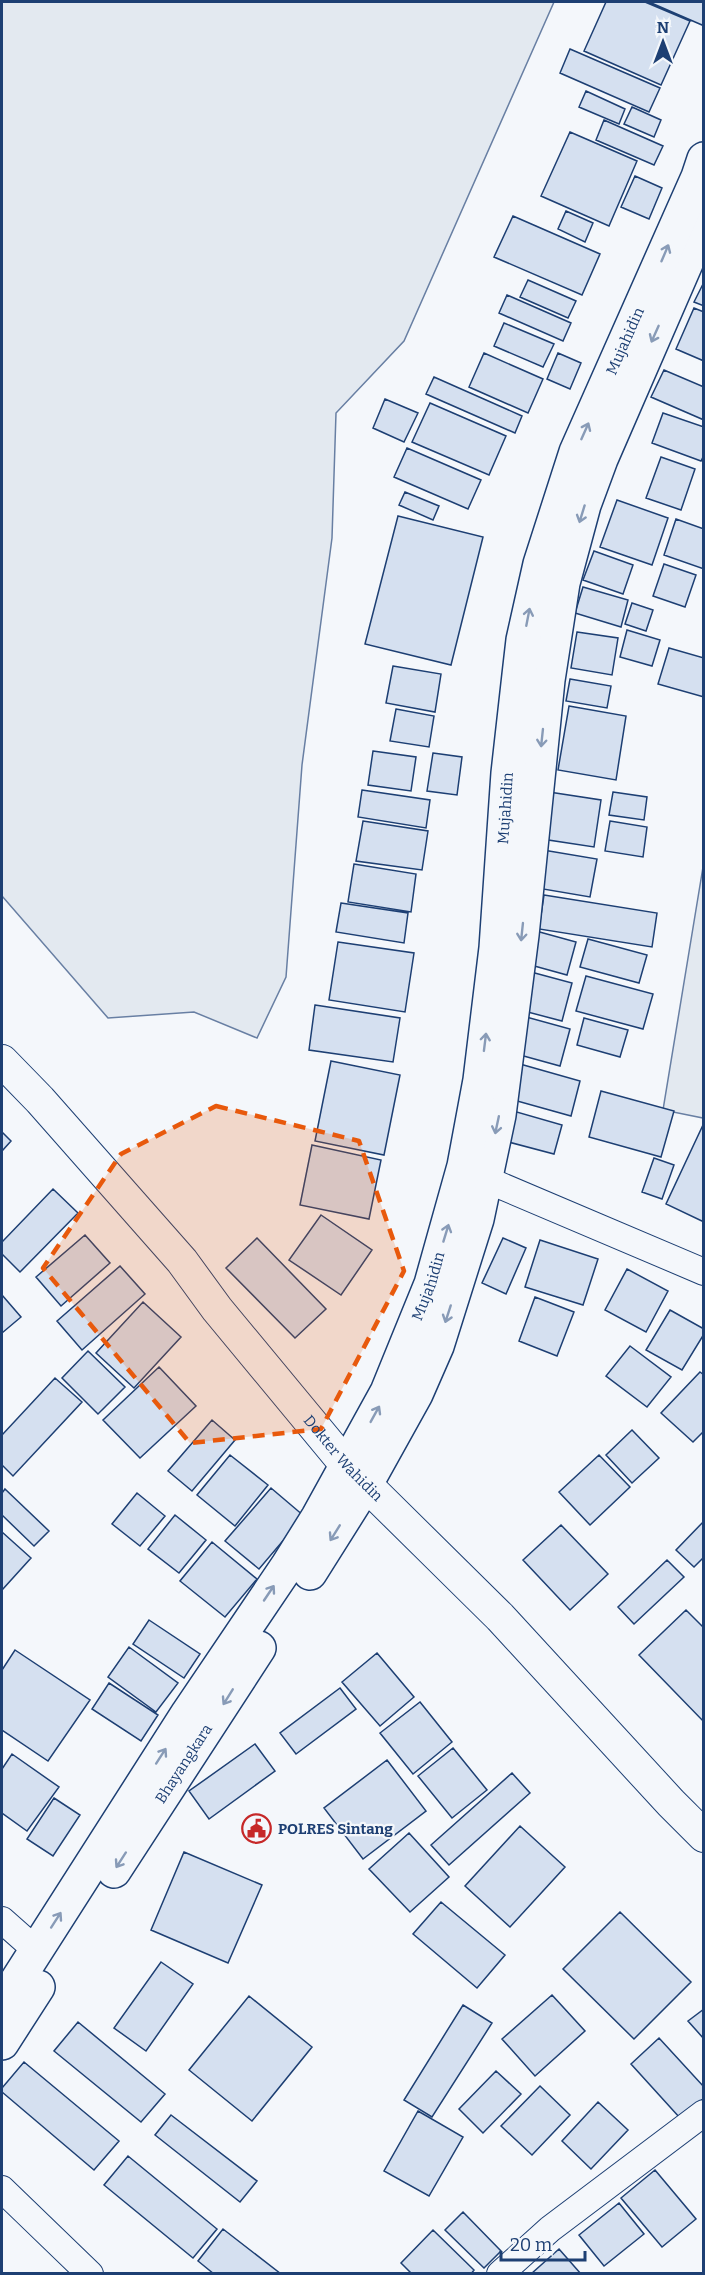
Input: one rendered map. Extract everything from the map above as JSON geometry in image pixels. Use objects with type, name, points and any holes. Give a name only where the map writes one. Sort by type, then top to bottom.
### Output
[{"type":"main road","name":"Mujahidin","points":[[356,1475],[431,1284],[471,1133],[480,1080],[496,948],[508,773],[519,675],[525,630],[540,564],[576,452],[704,159]]},
{"type":"main road","name":"Mujahidin","points":[[356,1475],[416,1394],[437,1346],[477,1220],[499,1115],[522,935],[548,680],[563,583],[584,506],[601,459],[704,222]]},
{"type":"main road","name":"Bhayangkara","points":[[2,2004],[188,1713],[288,1565],[356,1475]]},
{"type":"main road","name":"Bhayangkara","points":[[2,2043],[303,1583],[356,1475]]},
{"type":"street","name":"Dokter Wahidin","points":[[2,1061],[40,1100],[182,1261],[217,1309],[356,1475],[500,1617],[704,1836]]},
{"type":"street","points":[[485,1179],[704,1272]]},
{"type":"street","points":[[2,1920],[37,1951]]},
{"type":"street","points":[[500,2274],[550,2229],[704,2113]]},
{"type":"street","points":[[2,2188],[90,2274]]},
{"type":"highlighted area","points":[[216,1106],[359,1141],[404,1271],[321,1429],[190,1443],[43,1268],[121,1154]]},
{"type":"shaded area","points":[[2,2],[554,2],[404,341],[336,413],[332,538],[302,765],[286,977],[257,1038],[194,1012],[108,1018],[2,896]]},
{"type":"shaded area","points":[[703,867],[703,1118],[663,1110]]},
{"type":"building","points":[[606,2],[645,2],[690,21],[661,85],[584,51]]},
{"type":"building","points":[[649,2],[704,2],[704,22],[702,25]]},
{"type":"building","points":[[570,49],[660,88],[649,112],[560,73]]},
{"type":"building","points":[[586,91],[625,109],[619,124],[579,107]]},
{"type":"building","points":[[632,107],[661,120],[654,137],[624,124]]},
{"type":"building","points":[[604,120],[663,146],[654,165],[596,140]]},
{"type":"building","points":[[570,132],[637,161],[609,226],[541,196]]},
{"type":"building","points":[[635,176],[662,188],[649,219],[621,207]]},
{"type":"building","points":[[566,211],[593,223],[585,242],[558,229]]},
{"type":"building","points":[[513,216],[600,254],[582,295],[494,257]]},
{"type":"building","points":[[528,280],[576,301],[568,318],[520,297]]},
{"type":"building","points":[[704,282],[704,306],[694,302]]},
{"type":"building","points":[[507,295],[571,323],[563,341],[499,313]]},
{"type":"building","points":[[694,308],[704,312],[704,361],[676,349]]},
{"type":"building","points":[[504,323],[554,344],[543,367],[494,346]]},
{"type":"building","points":[[484,353],[543,379],[528,413],[469,387]]},
{"type":"building","points":[[558,353],[581,363],[570,389],[547,379]]},
{"type":"building","points":[[664,370],[704,387],[704,420],[651,397]]},
{"type":"building","points":[[434,377],[522,416],[515,433],[426,394]]},
{"type":"building","points":[[385,399],[418,413],[404,442],[373,428]]},
{"type":"building","points":[[430,403],[506,436],[489,475],[412,442]]},
{"type":"building","points":[[663,413],[704,427],[704,455],[701,461],[652,443]]},
{"type":"building","points":[[407,448],[481,480],[468,509],[394,477]]},
{"type":"building","points":[[661,457],[695,469],[681,510],[646,498]]},
{"type":"building","points":[[405,492],[439,506],[433,520],[399,505]]},
{"type":"building","points":[[617,500],[668,518],[652,565],[600,547]]},
{"type":"building","points":[[398,516],[483,537],[451,665],[365,644]]},
{"type":"building","points":[[676,519],[704,529],[704,569],[664,555]]},
{"type":"building","points":[[594,551],[633,565],[623,594],[583,580]]},
{"type":"building","points":[[664,564],[696,575],[685,607],[653,596]]},
{"type":"building","points":[[583,587],[628,600],[621,627],[575,613]]},
{"type":"building","points":[[632,603],[653,610],[646,631],[625,624]]},
{"type":"building","points":[[627,630],[660,640],[652,666],[620,657]]},
{"type":"building","points":[[577,632],[618,638],[612,675],[571,668]]},
{"type":"building","points":[[669,648],[704,658],[704,697],[658,684]]},
{"type":"building","points":[[393,666],[441,674],[435,712],[386,703]]},
{"type":"building","points":[[570,679],[611,686],[607,708],[566,701]]},
{"type":"building","points":[[569,706],[626,716],[616,780],[558,770]]},
{"type":"building","points":[[396,709],[434,716],[429,747],[390,741]]},
{"type":"building","points":[[373,751],[416,757],[411,791],[368,785]]},
{"type":"building","points":[[433,753],[462,757],[457,795],[427,791]]},
{"type":"building","points":[[362,790],[430,800],[426,828],[358,817]]},
{"type":"building","points":[[549,792],[601,800],[594,847],[542,839]]},
{"type":"building","points":[[613,792],[647,797],[644,820],[609,815]]},
{"type":"building","points":[[363,821],[428,831],[422,870],[356,861]]},
{"type":"building","points":[[610,821],[647,827],[643,857],[605,851]]},
{"type":"building","points":[[543,850],[597,859],[590,897],[537,888]]},
{"type":"building","points":[[354,864],[416,874],[411,912],[348,902]]},
{"type":"building","points":[[544,895],[657,913],[652,947],[539,929]]},
{"type":"building","points":[[341,903],[408,913],[404,943],[336,932]]},
{"type":"building","points":[[536,931],[576,942],[567,975],[527,964]]},
{"type":"building","points":[[588,939],[647,955],[639,983],[580,967]]},
{"type":"building","points":[[338,942],[414,953],[405,1012],[329,1000]]},
{"type":"building","points":[[531,972],[572,983],[562,1021],[520,1010]]},
{"type":"building","points":[[586,976],[653,994],[643,1029],[576,1011]]},
{"type":"building","points":[[315,1005],[400,1018],[393,1062],[309,1050]]},
{"type":"building","points":[[519,1015],[570,1029],[560,1066],[509,1052]]},
{"type":"building","points":[[584,1018],[628,1030],[620,1057],[577,1045]]},
{"type":"building","points":[[331,1061],[400,1075],[384,1155],[315,1141]]},
{"type":"building","points":[[520,1064],[580,1081],[571,1116],[510,1099]]},
{"type":"building","points":[[601,1091],[674,1111],[661,1157],[589,1137]]},
{"type":"building","points":[[506,1109],[562,1125],[554,1154],[497,1139]]},
{"type":"building","points":[[704,1125],[704,1222],[666,1204]]},
{"type":"building","points":[[2,1132],[11,1141],[2,1151]]},
{"type":"building","points":[[312,1145],[381,1160],[369,1219],[300,1205]]},
{"type":"building","points":[[654,1158],[674,1165],[662,1199],[642,1192]]},
{"type":"building","points":[[53,1189],[78,1213],[20,1272],[2,1254],[2,1242]]},
{"type":"building","points":[[321,1215],[372,1250],[341,1295],[289,1260]]},
{"type":"building","points":[[85,1235],[110,1263],[61,1306],[36,1277]]},
{"type":"building","points":[[257,1238],[326,1309],[295,1338],[226,1268]]},
{"type":"building","points":[[503,1238],[526,1248],[506,1294],[482,1283]]},
{"type":"building","points":[[540,1240],[598,1259],[583,1305],[525,1287]]},
{"type":"building","points":[[120,1266],[145,1294],[82,1350],[57,1321]]},
{"type":"building","points":[[627,1269],[668,1291],[646,1332],[605,1310]]},
{"type":"building","points":[[2,1295],[21,1317],[2,1333]]},
{"type":"building","points":[[535,1297],[574,1312],[557,1356],[519,1341]]},
{"type":"building","points":[[143,1302],[181,1337],[134,1388],[96,1353]]},
{"type":"building","points":[[670,1310],[704,1329],[704,1334],[682,1370],[646,1350]]},
{"type":"building","points":[[630,1346],[671,1377],[647,1407],[606,1376]]},
{"type":"building","points":[[88,1351],[125,1387],[98,1414],[62,1378]]},
{"type":"building","points":[[159,1367],[196,1406],[140,1458],[103,1420]]},
{"type":"building","points":[[700,1372],[704,1375],[704,1431],[693,1442],[661,1413]]},
{"type":"building","points":[[55,1378],[82,1402],[13,1476],[2,1465],[2,1435]]},
{"type":"building","points":[[212,1420],[235,1440],[192,1491],[168,1471]]},
{"type":"building","points":[[632,1430],[659,1458],[632,1483],[606,1455]]},
{"type":"building","points":[[230,1455],[268,1485],[235,1526],[197,1495]]},
{"type":"building","points":[[599,1455],[630,1487],[590,1525],[559,1492]]},
{"type":"building","points":[[271,1488],[304,1516],[259,1569],[225,1541]]},
{"type":"building","points":[[5,1489],[49,1531],[34,1546],[2,1515],[2,1493]]},
{"type":"building","points":[[137,1493],[165,1516],[140,1546],[112,1524]]},
{"type":"building","points":[[175,1515],[206,1540],[179,1573],[148,1549]]},
{"type":"building","points":[[704,1521],[704,1557],[694,1567],[676,1550]]},
{"type":"building","points":[[561,1525],[608,1574],[570,1610],[523,1560]]},
{"type":"building","points":[[2,1532],[31,1558],[2,1590]]},
{"type":"building","points":[[212,1542],[257,1579],[225,1617],[180,1581]]},
{"type":"building","points":[[667,1560],[684,1577],[634,1624],[618,1607]]},
{"type":"building","points":[[686,1610],[704,1628],[704,1722],[639,1655]]},
{"type":"building","points":[[149,1620],[200,1654],[184,1678],[133,1644]]},
{"type":"building","points":[[129,1647],[178,1683],[156,1712],[108,1677]]},
{"type":"building","points":[[15,1650],[90,1700],[48,1761],[2,1730],[2,1670]]},
{"type":"building","points":[[377,1653],[414,1697],[380,1726],[342,1682]]},
{"type":"building","points":[[109,1683],[158,1715],[141,1741],[92,1709]]},
{"type":"building","points":[[340,1688],[356,1709],[296,1754],[280,1733]]},
{"type":"building","points":[[420,1702],[452,1742],[413,1774],[380,1733]]},
{"type":"building","points":[[255,1744],[275,1771],[209,1819],[189,1791]]},
{"type":"building","points":[[453,1748],[487,1790],[452,1818],[418,1776]]},
{"type":"building","points":[[12,1754],[59,1787],[27,1831],[2,1813],[2,1769]]},
{"type":"building","points":[[387,1760],[426,1811],[363,1859],[324,1808]]},
{"type":"building","points":[[512,1773],[530,1793],[449,1865],[431,1845]]},
{"type":"building","points":[[54,1798],[80,1815],[53,1856],[27,1839]]},
{"type":"building","points":[[520,1826],[565,1867],[510,1927],[465,1886]]},
{"type":"building","points":[[409,1833],[449,1877],[410,1912],[369,1869]]},
{"type":"building","points":[[184,1852],[262,1885],[228,1963],[151,1930]]},
{"type":"building","points":[[441,1902],[505,1955],[477,1988],[413,1934]]},
{"type":"building","points":[[620,1912],[691,1982],[634,2039],[563,1969]]},
{"type":"building","points":[[161,1962],[193,1984],[146,2051],[114,2028]]},
{"type":"building","points":[[552,1995],[585,2031],[535,2076],[502,2039]]},
{"type":"building","points":[[249,1996],[312,2047],[252,2121],[189,2070]]},
{"type":"building","points":[[463,2005],[492,2023],[432,2117],[404,2100]]},
{"type":"building","points":[[704,2009],[704,2039],[688,2021]]},
{"type":"building","points":[[78,2022],[165,2094],[141,2122],[54,2051]]},
{"type":"building","points":[[659,2038],[704,2087],[704,2098],[680,2118],[631,2064]]},
{"type":"building","points":[[24,2062],[119,2141],[94,2170],[2,2092],[2,2088]]},
{"type":"building","points":[[496,2071],[521,2094],[483,2133],[459,2109]]},
{"type":"building","points":[[540,2086],[570,2115],[532,2155],[501,2126]]},
{"type":"building","points":[[598,2102],[628,2130],[591,2169],[562,2141]]},
{"type":"building","points":[[418,2111],[463,2137],[429,2196],[384,2171]]},
{"type":"building","points":[[171,2115],[257,2181],[240,2202],[155,2135]]},
{"type":"building","points":[[128,2156],[217,2229],[193,2258],[104,2185]]},
{"type":"building","points":[[655,2170],[696,2219],[662,2247],[621,2198]]},
{"type":"building","points":[[619,2203],[644,2234],[604,2266],[579,2235]]},
{"type":"building","points":[[463,2212],[501,2251],[484,2268],[445,2230]]},
{"type":"building","points":[[223,2229],[281,2274],[214,2274],[198,2261]]},
{"type":"building","points":[[433,2230],[474,2270],[471,2274],[412,2274],[401,2263]]},
{"type":"building","points":[[559,2249],[581,2274],[531,2274]]},
{"type":"place","name":"POLRES Sintang","points":[[257,1829]]}]
